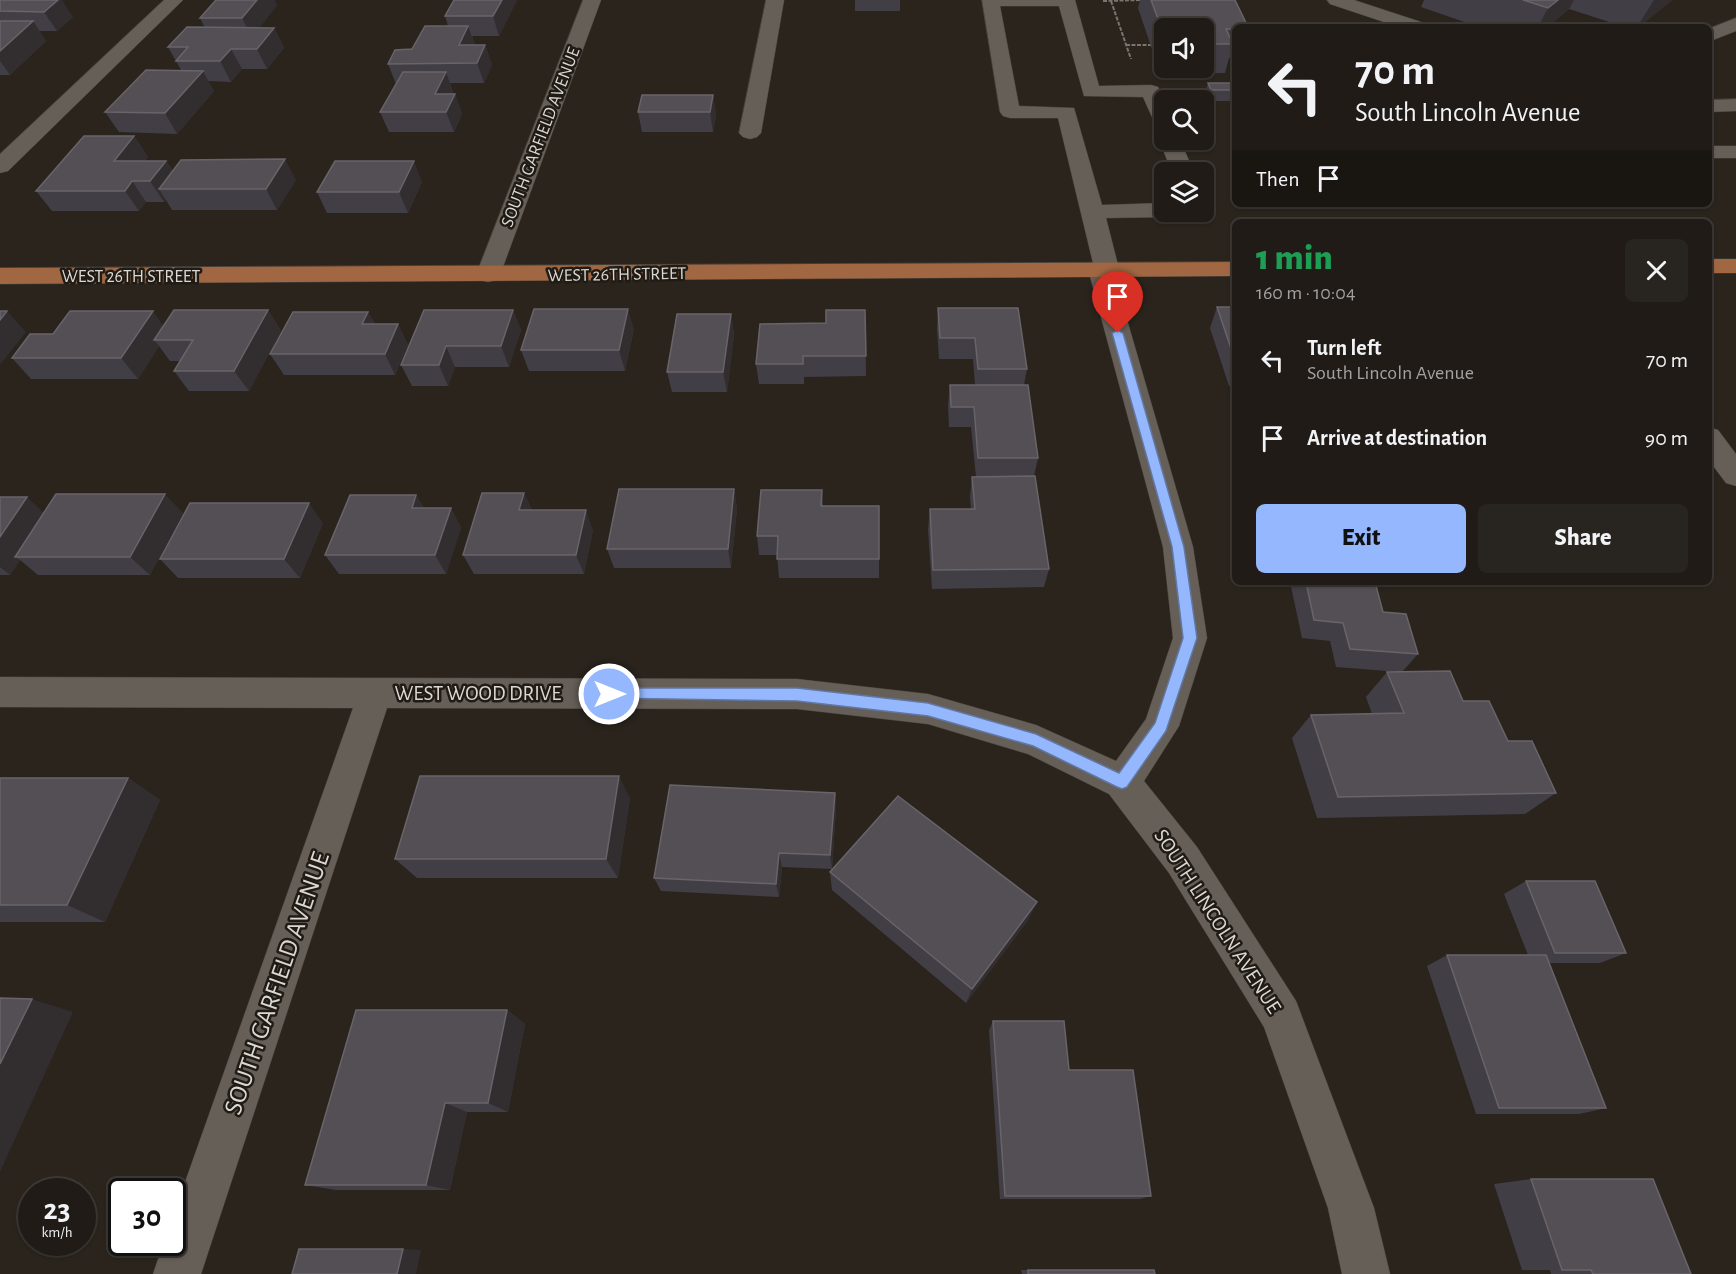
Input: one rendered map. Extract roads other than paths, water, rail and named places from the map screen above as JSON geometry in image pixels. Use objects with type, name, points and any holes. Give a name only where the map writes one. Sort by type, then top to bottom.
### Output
[{"type":"main road","points":[[1712,266],[1736,266]]},
{"type":"main road","name":"WEST 26TH STREET","points":[[0,276],[1232,269]]},
{"type":"street","points":[[0,166],[174,0]]},
{"type":"street","name":"SOUTH GARFIELD AVENUE","points":[[488,275],[592,0]]},
{"type":"street","points":[[750,133],[775,0]]},
{"type":"street","points":[[1336,0],[1408,24]]},
{"type":"street","points":[[1122,782],[1161,726],[1190,638],[1178,547],[1103,269],[1092,212],[1067,112],[1010,112],[990,1],[1066,1],[1091,92],[1151,91],[1154,99]]},
{"type":"street","points":[[1712,34],[1736,24]]},
{"type":"street","points":[[1712,106],[1736,105]]},
{"type":"street","points":[[1712,152],[1736,152]]},
{"type":"street","points":[[1092,212],[1154,210]]},
{"type":"street","points":[[1712,442],[1736,475]]},
{"type":"street","name":"WEST WOOD DRIVE","points":[[0,692],[797,694],[928,709],[1036,741],[1122,782]]},
{"type":"street","name":"SOUTH GARFIELD AVENUE","points":[[177,1274],[375,693]]},
{"type":"street","name":"SOUTH LINCOLN AVENUE","points":[[1122,782],[1183,860],[1281,1016],[1351,1208],[1365,1274]]}]
